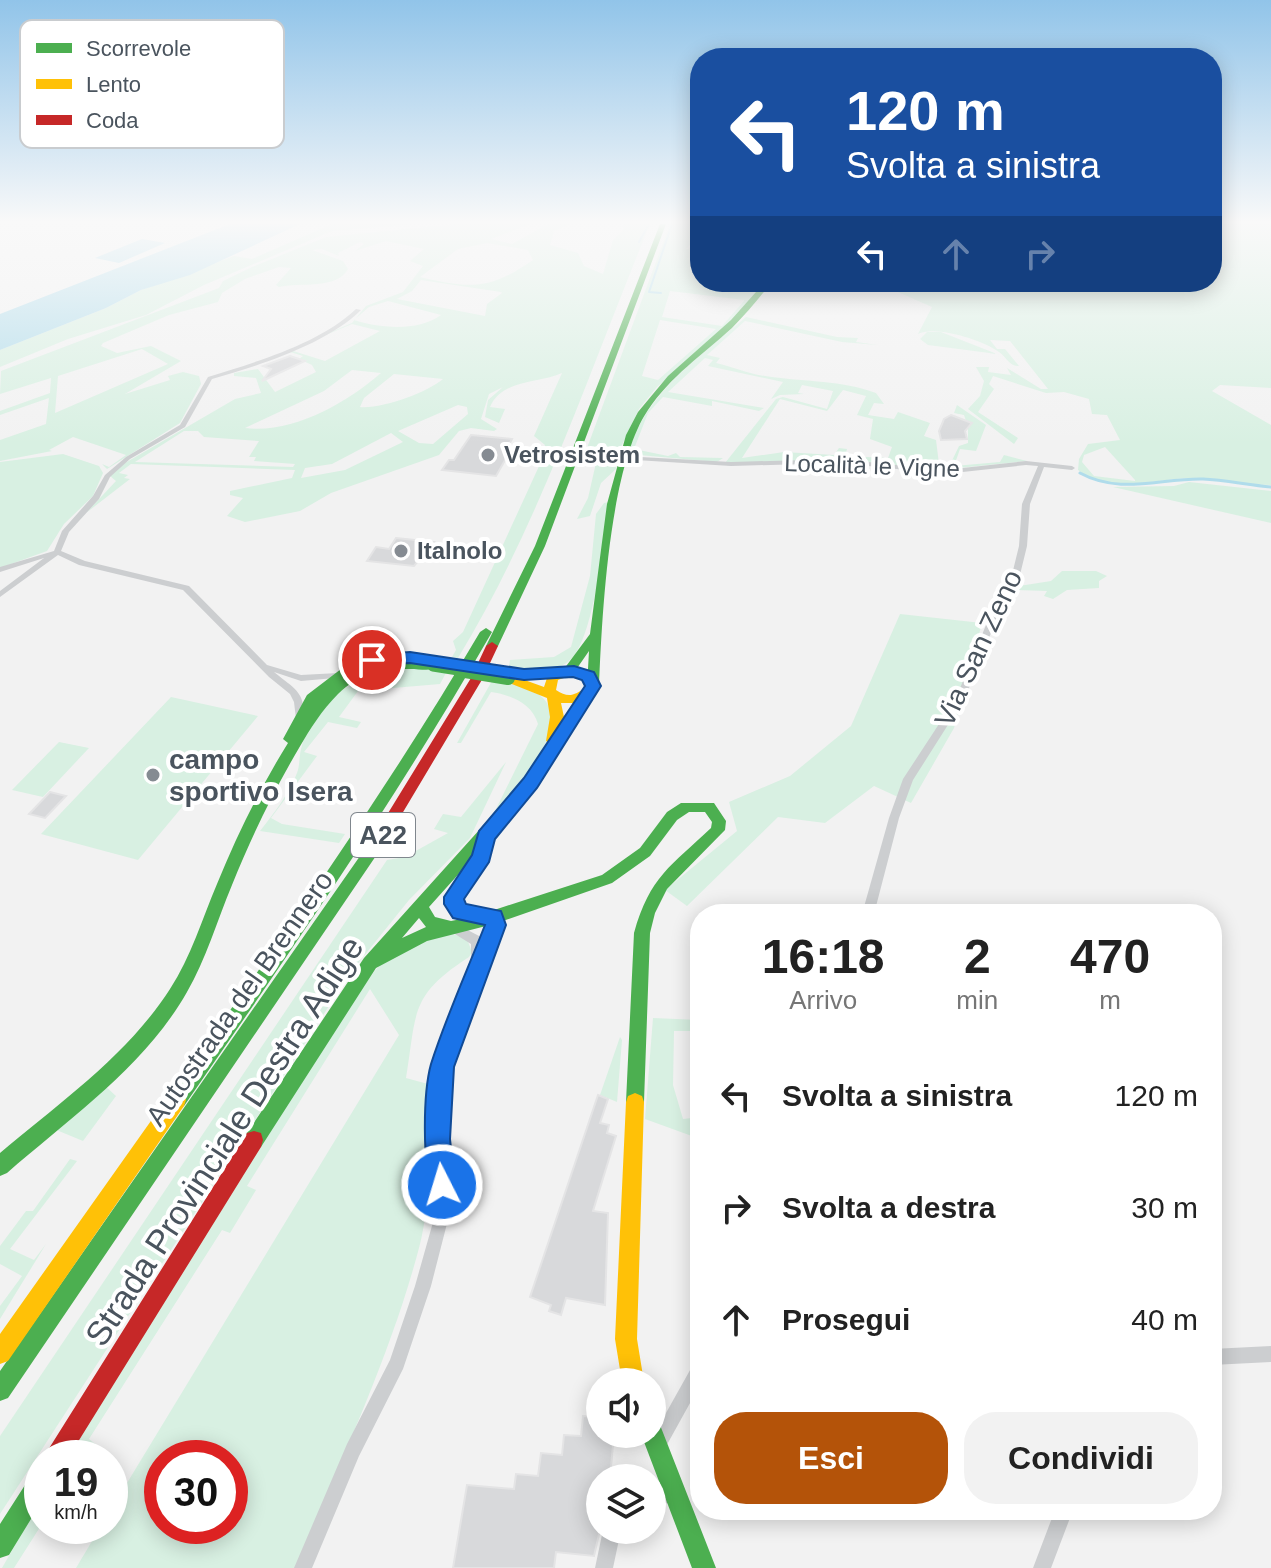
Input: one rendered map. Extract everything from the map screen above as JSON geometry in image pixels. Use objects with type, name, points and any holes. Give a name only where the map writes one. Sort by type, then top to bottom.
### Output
[{"type":"main road","name":"Autostrada del Brennero","points":[[0,1353],[293,938],[425,740],[489,626],[529,544],[628,297]]},
{"type":"main road","name":"Autostrada del Brennero","points":[[0,1390],[383,835],[477,678],[540,546],[635,297]]},
{"type":"main road","points":[[592,689],[595,629],[622,458],[639,416],[660,388],[731,324],[755,297]]},
{"type":"main road","points":[[553,695],[549,682],[566,672],[595,629]]},
{"type":"main road","points":[[276,777],[299,717],[319,697],[340,679],[388,665],[434,664],[509,676],[575,701],[592,689]]},
{"type":"main road","points":[[509,676],[566,672],[588,676],[592,689]]},
{"type":"main road","name":"Strada Provinciale Destra Adige","points":[[66,1440],[323,1031],[370,963],[420,905],[486,837],[530,783],[592,689]]},
{"type":"main road","name":"Strada Provinciale Destra Adige","points":[[547,756],[557,723],[553,695]]},
{"type":"main road","points":[[0,1166],[128,1051],[185,982],[219,897],[276,777],[319,697]]},
{"type":"main road","points":[[370,963],[407,940],[494,917],[607,879],[645,852],[672,816],[686,807],[709,807],[715,813],[718,830],[665,875],[654,891],[642,933],[626,1325],[631,1368]]},
{"type":"main road","points":[[486,837],[482,857],[458,890],[454,904],[466,914],[494,917]]},
{"type":"main road","points":[[420,905],[430,922],[453,928]]},
{"type":"main road","points":[[657,1448],[704,1568]]},
{"type":"main road","points":[[0,1546],[24,1508]]},
{"type":"street","points":[[0,595],[58,549],[114,469],[185,423],[210,378],[251,365],[340,326],[358,310]]},
{"type":"street","name":"Località le Vigne","points":[[622,458],[731,464],[840,461],[944,472],[1020,464],[1072,468]]},
{"type":"street","name":"Via San Zeno","points":[[871,904],[908,779],[960,698],[997,608],[1013,587],[1023,546],[1026,504],[1041,467]]},
{"type":"street","points":[[0,570],[58,549]]},
{"type":"street","points":[[58,549],[82,563],[186,588],[257,660],[292,690],[298,697],[299,717]]},
{"type":"street","points":[[257,660],[298,677],[340,679]]},
{"type":"street","points":[[298,677],[319,697]]},
{"type":"street","points":[[292,690],[319,697]]},
{"type":"street","points":[[303,1568],[353,1450],[397,1363],[423,1286],[444,1208],[438,1139],[442,1067],[490,943],[494,917]]},
{"type":"street","points":[[453,928],[470,934],[477,941],[474,983]]},
{"type":"street","points":[[1222,1356],[1271,1354]]},
{"type":"street","points":[[666,1421],[690,1384]]},
{"type":"street","points":[[666,1495],[676,1497]]},
{"type":"street","points":[[1042,1568],[1060,1520]]},
{"type":"street","points":[[604,1568],[609,1544]]},
{"type":"green space","points":[[127,297],[180,297],[146,315],[68,339],[0,367],[0,350]]},
{"type":"green space","points":[[195,297],[220,297],[218,302],[169,315],[101,346],[117,353],[151,346],[181,361],[125,394],[170,380],[168,376],[183,372],[199,376],[201,384],[180,423],[107,469],[102,464],[109,467],[126,455],[73,437],[49,450],[52,451],[0,461],[0,440],[46,424],[49,398],[0,415],[0,411],[50,393],[51,378],[0,394],[1,371]],"holes":[[[142,349],[168,364],[55,413],[58,376]]]},
{"type":"green space","points":[[389,297],[400,297],[397,299],[485,316],[487,304],[496,297],[621,297],[539,500],[487,607],[458,658],[452,657],[456,650],[453,641],[463,632],[540,464],[545,445],[534,436],[562,373],[503,391],[490,407],[505,409],[499,423],[485,417],[488,400],[503,387],[489,394],[481,419],[497,429],[494,431],[471,428],[459,431],[439,455],[331,493],[300,511],[245,522],[227,516],[243,498],[230,495],[230,491],[292,478],[295,470],[131,464],[119,473],[128,475],[124,478],[130,479],[86,513],[116,481],[110,476],[125,463],[235,399],[261,393],[256,378],[234,376],[234,373],[258,369],[275,392],[316,372],[312,365],[299,359],[303,356],[287,351],[354,320],[398,327],[421,324],[441,315],[388,301],[369,307],[356,319],[366,306]],"holes":[[[352,324],[380,331],[325,361],[290,350]],[[352,370],[381,373],[351,396],[317,414],[281,426],[245,428],[324,391]],[[394,374],[443,379],[426,390],[380,405],[360,407],[364,398]],[[458,405],[467,407],[468,414],[433,444],[419,443],[398,431]],[[184,431],[198,431],[204,437],[259,441],[249,457],[256,457],[254,461],[295,464],[293,467],[135,462]],[[391,433],[403,442],[345,470],[301,478],[305,468],[332,464]]]},
{"type":"green space","points":[[643,297],[668,297],[662,317],[722,326],[744,300],[721,297],[752,297],[725,327],[657,387],[639,409],[619,451],[616,469],[601,483],[590,516],[577,519],[588,498],[598,454],[595,447],[587,448]],"holes":[[[660,320],[716,329],[658,380],[642,376]]]},
{"type":"green space","points":[[910,297],[1271,297],[1271,388],[1220,385],[1212,391],[1271,425],[1271,485],[1195,478],[1120,484],[1091,478],[1078,470],[1079,459],[1088,444],[1120,440],[1107,415],[1092,414],[1089,399],[1064,392],[1046,393],[993,376],[989,384],[994,389],[978,412],[1018,438],[1014,444],[968,409],[980,396],[984,381],[976,367],[989,367],[988,372],[1011,375],[1007,368],[1041,389],[1048,389],[1010,341],[990,340],[997,349],[1005,349],[1019,366],[1010,363],[992,347],[971,339],[936,331],[918,334],[932,307]],"holes":[[[1105,447],[1135,481],[1094,476],[1082,462],[1084,455]]]},
{"type":"green space","points":[[746,317],[837,337],[858,338],[856,342],[878,345],[842,342],[745,321],[707,355],[720,358],[716,363],[756,374],[837,384],[876,393],[884,404],[874,403],[868,415],[894,419],[898,412],[930,423],[924,436],[936,440],[939,464],[936,469],[854,461],[725,463],[776,399],[783,397],[827,409],[833,391],[802,385],[798,393],[804,394],[780,395],[771,399],[783,382],[708,366],[713,360],[705,358],[668,392],[764,408],[759,411],[712,401],[712,406],[663,397],[648,413],[634,449],[668,456],[676,453],[680,457],[723,458],[717,462],[628,454],[647,412],[661,394],[693,361]],"holes":[[[843,390],[866,396],[857,415],[873,419],[870,439],[892,447],[888,458],[845,456],[847,449],[839,448],[834,455],[784,452],[742,458],[780,399],[827,411]]]},
{"type":"green space","points":[[927,332],[941,332],[997,354],[928,345],[920,339]]},
{"type":"green space","points":[[957,405],[986,425],[976,451],[960,449],[954,466],[1000,462],[1004,455],[1027,461],[948,469],[959,446],[968,443],[964,415],[954,413]]},
{"type":"green space","points":[[63,454],[99,466],[103,473],[93,496],[64,524],[47,551],[0,568],[0,462]]},
{"type":"green space","points":[[1189,482],[1271,491],[1271,523],[1113,487],[1174,486]]},
{"type":"green space","points":[[610,502],[591,611],[578,650],[563,665],[548,670],[509,667],[510,660],[554,657],[571,647],[590,576],[596,514],[604,503]]},
{"type":"green space","points":[[1062,571],[1096,571],[1107,576],[1099,581],[1099,588],[1067,590],[1053,599],[1044,596],[1047,591],[1016,590],[1019,586],[1051,581]]},
{"type":"green space","points":[[900,614],[982,623],[954,728],[911,803],[874,786],[825,823],[778,817],[687,906],[665,890],[737,831],[729,802],[790,776],[851,726]]},
{"type":"green space","points":[[414,667],[447,671],[440,684],[358,691],[339,717],[361,722],[357,728],[328,722],[304,752],[317,756],[271,818],[282,824],[345,834],[339,843],[260,831],[290,788],[308,730],[329,700],[344,689],[377,674]]},
{"type":"green space","points":[[493,679],[526,687],[544,700],[552,715],[549,733],[540,753],[494,813],[538,724],[526,705],[506,695],[491,692],[461,743],[457,743]]},
{"type":"green space","name":"campo sportivo Isera","points":[[171,697],[258,716],[138,860],[41,834]]},
{"type":"green space","points":[[59,742],[89,748],[43,797],[12,790]]},
{"type":"green space","points":[[506,762],[470,838],[409,900],[351,972],[48,1440],[24,1440],[24,1477],[0,1514],[0,1436],[387,860],[405,857],[448,833],[434,829],[443,814],[461,817]]},
{"type":"green space","points":[[450,933],[467,939],[472,952],[435,983],[426,995],[419,1007],[412,1037],[406,1078],[428,1084],[428,1187],[423,1228],[394,1330],[297,1568],[76,1568],[90,1544],[128,1544],[128,1481],[144,1455],[144,1544],[248,1544],[248,1440],[153,1440],[399,1035],[370,989],[247,1186],[256,1190],[230,1233],[222,1230],[90,1440],[76,1440],[303,1075],[373,973],[389,957],[418,943]]},
{"type":"green space","points":[[653,1018],[690,1020],[690,1031],[674,1031],[673,1085],[683,1119],[690,1118],[690,1135],[645,1119]]},
{"type":"green space","points":[[620,1037],[622,1040],[617,1102],[600,1095]]},
{"type":"green space","points":[[103,1084],[116,1096],[83,1141],[54,1129]]},
{"type":"green space","points":[[70,1159],[77,1161],[10,1249],[34,1260],[46,1244],[0,1319],[0,1306],[22,1276],[0,1264],[0,1246],[26,1211],[33,1211]]},
{"type":"green space","points":[[24,1530],[24,1544],[29,1544],[14,1568],[2,1568]]},
{"type":"water","points":[[43,297],[127,297],[0,350],[0,314]]},
{"type":"building","points":[[290,356],[305,361],[262,381],[271,369],[263,366]]},
{"type":"building","points":[[951,415],[972,423],[965,431],[967,439],[941,440],[939,431],[944,419]]},
{"type":"building","name":"Vetrosistem","points":[[471,435],[512,439],[507,448],[512,448],[496,476],[442,470],[449,460],[454,460]]},
{"type":"building","name":"Italnolo","points":[[396,538],[434,542],[414,566],[367,561],[376,547],[389,549]]},
{"type":"building","points":[[50,792],[66,796],[45,818],[29,814]]},
{"type":"building","points":[[598,1095],[608,1099],[600,1123],[609,1125],[607,1133],[616,1136],[593,1211],[608,1213],[605,1305],[566,1298],[561,1315],[549,1311],[551,1305],[530,1297]]},
{"type":"building","points":[[583,1416],[586,1416],[586,1448],[613,1448],[611,1464],[586,1464],[586,1544],[597,1544],[594,1556],[556,1552],[554,1568],[453,1568],[467,1485],[514,1489],[516,1474],[538,1476],[541,1453],[562,1455],[564,1435],[581,1436]]},
{"type":"waterway","points":[[1080,473],[1110,483],[1203,479],[1271,487]]},
{"type":"traffic: fast","points":[[492,646],[540,546],[635,297]]},
{"type":"traffic: fast","points":[[593,686],[606,544],[621,466],[631,435],[642,412],[661,389],[755,297]]},
{"type":"traffic: fast","points":[[177,1100],[376,812],[486,632]]},
{"type":"traffic: fast","points":[[569,671],[592,637]]},
{"type":"traffic: fast","points":[[0,1166],[130,1052],[175,996],[195,958],[262,801],[324,701],[345,681],[365,671],[399,665],[433,666]]},
{"type":"traffic: fast","points":[[433,666],[508,678]]},
{"type":"traffic: fast","points":[[290,739],[312,698],[349,669]]},
{"type":"traffic: fast","points":[[515,673],[562,673]]},
{"type":"traffic: fast","points":[[254,1140],[370,963],[530,783],[590,693]]},
{"type":"traffic: fast","points":[[370,963],[423,935],[494,917],[607,879],[645,852],[672,816],[686,807],[709,807],[719,821],[718,830],[671,874],[647,913],[642,933],[635,1102]]},
{"type":"traffic: fast","points":[[484,917],[461,912],[454,904],[486,837]]},
{"type":"traffic: fast","points":[[0,1390],[379,840]]},
{"type":"traffic: fast","points":[[420,905],[430,922],[449,927]]},
{"type":"traffic: fast","points":[[658,1448],[704,1568]]},
{"type":"traffic: fast","points":[[0,1546],[24,1508]]},
{"type":"traffic: slow","points":[[569,671],[591,679],[592,689],[577,700],[560,699],[549,691],[552,678],[569,671]]},
{"type":"traffic: slow","points":[[508,678],[553,695],[557,717],[553,741]]},
{"type":"traffic: slow","points":[[0,1353],[177,1100]]},
{"type":"traffic: slow","points":[[631,1368],[626,1339],[635,1102]]},
{"type":"traffic: jam","points":[[379,840],[477,678],[492,646]]},
{"type":"traffic: jam","points":[[66,1440],[254,1140]]},
{"type":"place","name":"Vetrosistem","points":[[488,455]]},
{"type":"place","name":"Italnolo","points":[[401,551]]},
{"type":"place","name":"campo sportivo Isera","points":[[153,775]]},
{"type":"route","points":[[372,660],[410,657],[524,675],[574,671],[588,676],[593,686],[530,783],[486,837],[482,857],[454,897],[454,904],[461,912],[494,917],[495,925],[442,1067],[438,1139],[442,1185]]}]
